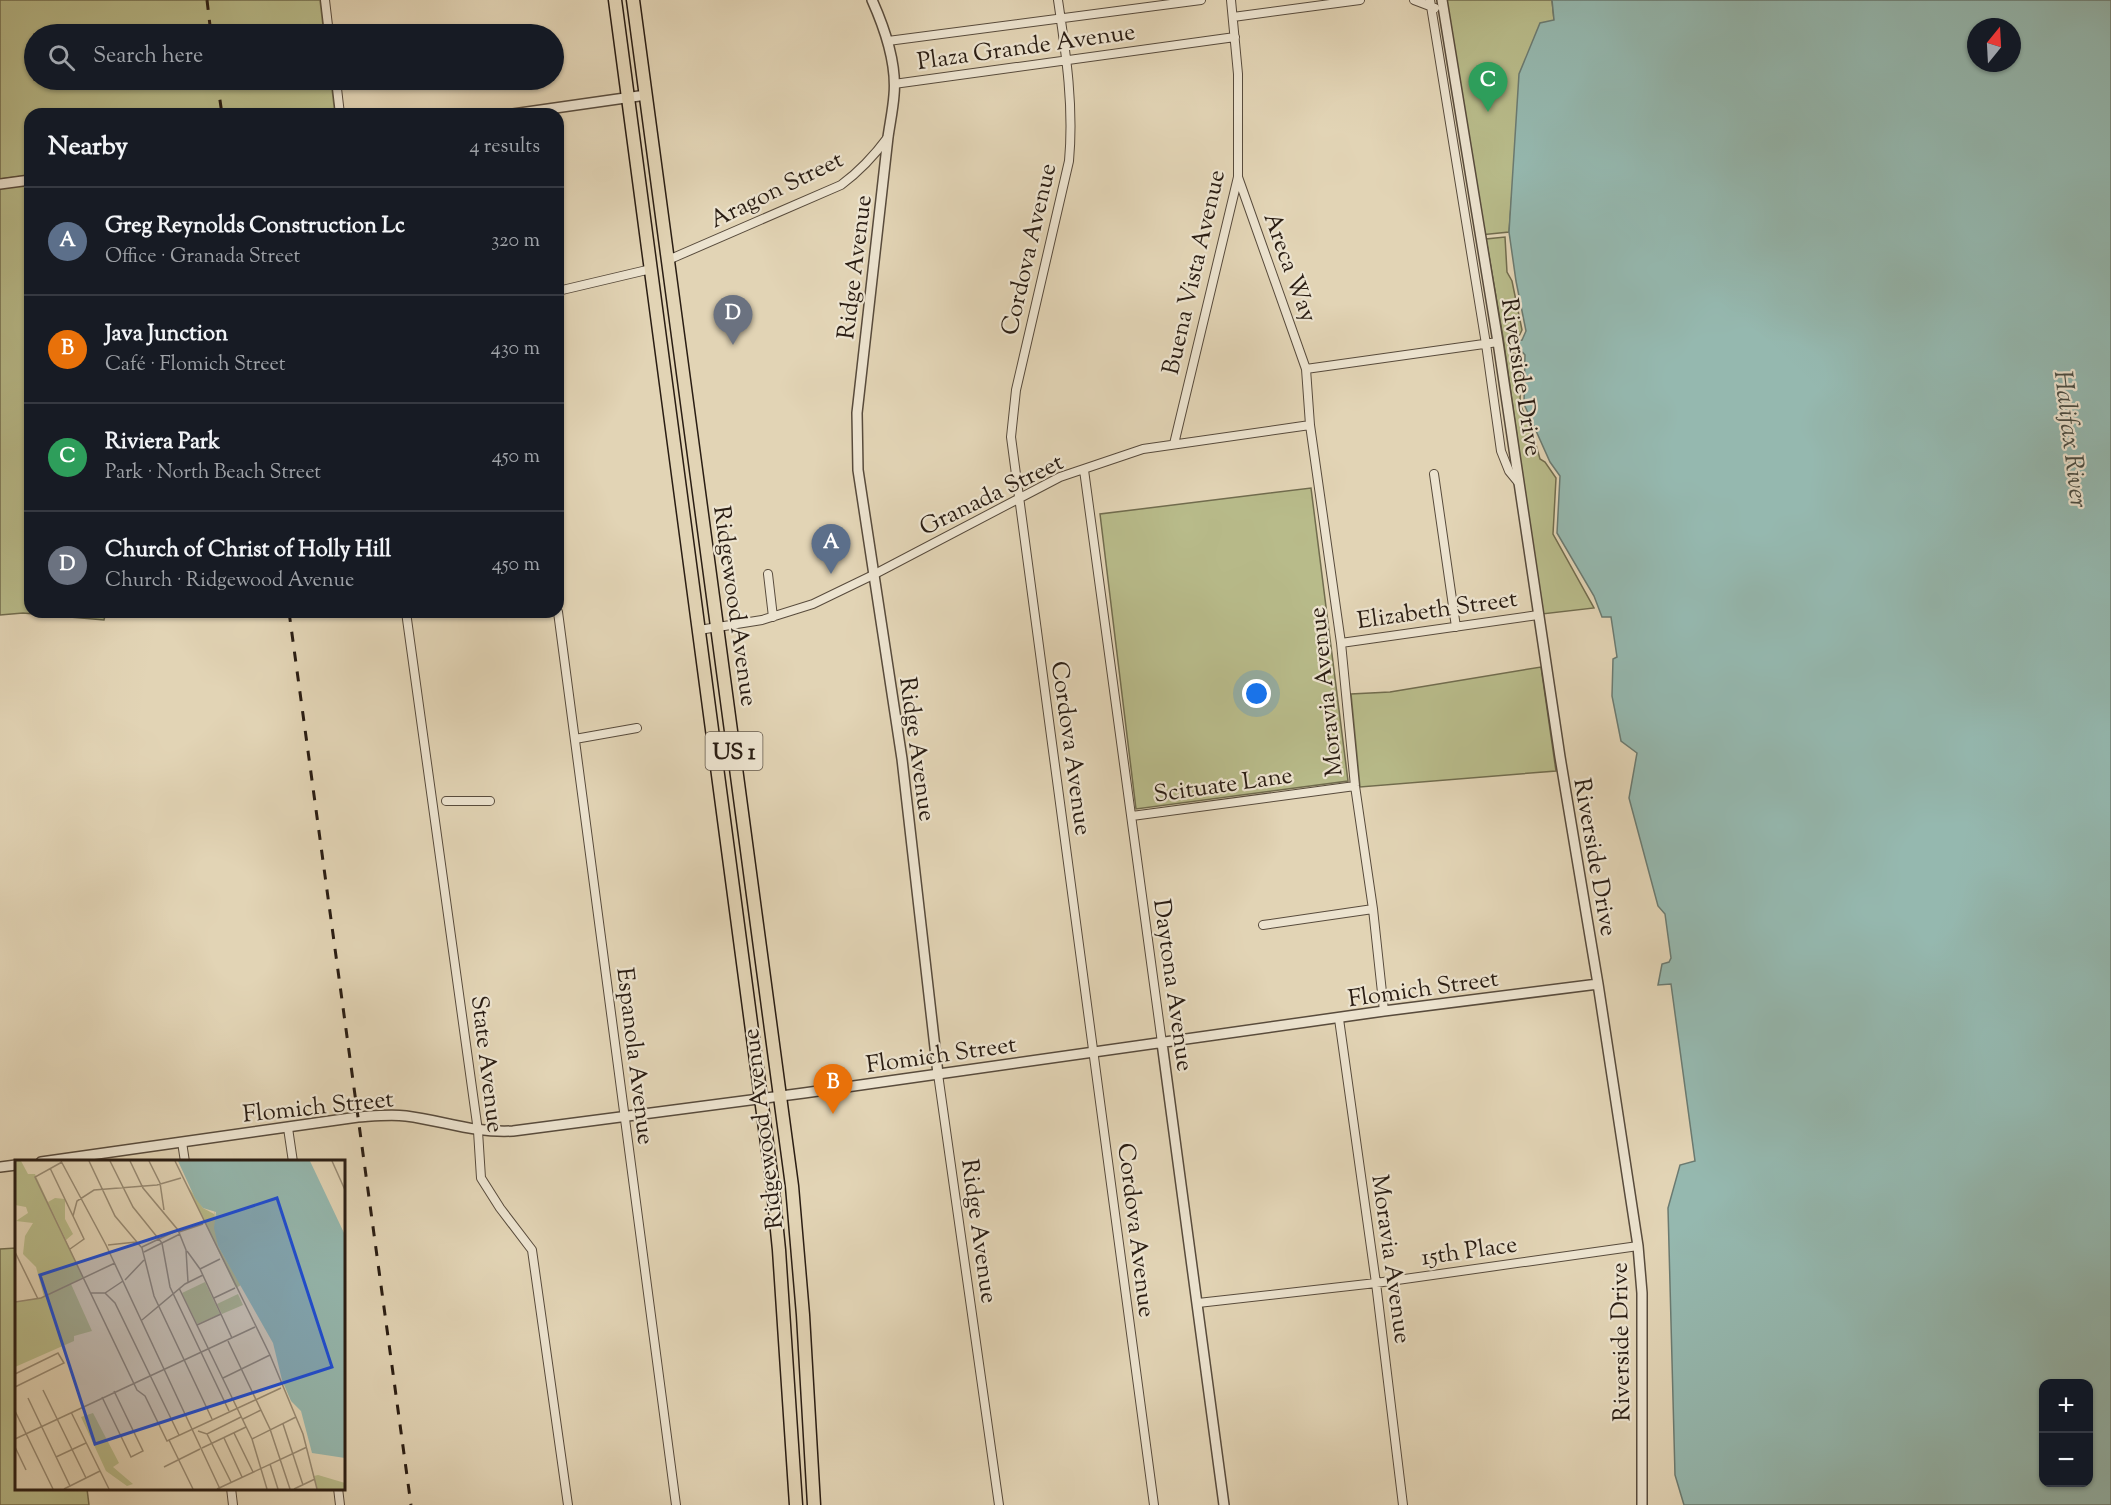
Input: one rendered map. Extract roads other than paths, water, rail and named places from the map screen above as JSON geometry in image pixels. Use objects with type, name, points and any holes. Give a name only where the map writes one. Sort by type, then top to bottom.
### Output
[{"type":"main road","name":"Ridgewood Avenue","points":[[615,0],[762,1098],[779,1250],[796,1505]]},
{"type":"main road","name":"Ridgewood Avenue","points":[[633,0],[781,1096],[798,1252],[814,1505]]},
{"type":"street","points":[[325,0],[328,24]]},
{"type":"street","name":"Ridge Avenue","points":[[872,0],[888,41],[894,84],[857,413],[858,470],[902,759],[938,1074],[999,1505]]},
{"type":"street","name":"Cordova Avenue","points":[[1058,0],[1072,126],[1069,161],[1016,390],[1011,437],[1017,498],[1154,1505]]},
{"type":"street","name":"Plaza Grande Avenue","points":[[888,41],[1201,0]]},
{"type":"street","name":"Buena Vista Avenue","points":[[1174,444],[1238,177],[1238,74],[1231,0]]},
{"type":"street","points":[[1233,17],[1360,0]]},
{"type":"street","points":[[1414,0],[1431,3],[1444,12]]},
{"type":"street","name":"Riverside Drive","points":[[1442,0],[1498,342],[1538,615],[1638,1246],[1642,1293],[1642,1505]]},
{"type":"street","points":[[1431,3],[1501,451],[1509,471],[1518,482]]},
{"type":"street","name":"Plaza Grande Avenue","points":[[894,84],[1235,37]]},
{"type":"street","points":[[337,90],[339,108]]},
{"type":"street","points":[[556,108],[646,95]]},
{"type":"street","name":"Aragon Street","points":[[668,260],[841,185],[874,156],[888,137]]},
{"type":"street","name":"Areca Way","points":[[1238,177],[1306,369]]},
{"type":"street","points":[[0,184],[24,181]]},
{"type":"street","points":[[564,290],[651,269]]},
{"type":"street","points":[[1306,369],[1498,342]]},
{"type":"street","name":"Moravia Avenue","points":[[1306,369],[1310,424],[1341,643],[1354,786],[1373,909],[1384,1011]]},
{"type":"street","name":"Granada Street","points":[[699,630],[773,616],[813,604],[1060,477],[1143,449],[1310,424]]},
{"type":"street","name":"Daytona Avenue","points":[[1084,470],[1224,1505]]},
{"type":"street","points":[[1434,474],[1456,627]]},
{"type":"street","points":[[768,574],[773,616]]},
{"type":"street","name":"Elizabeth Street","points":[[1341,643],[1538,615]]},
{"type":"street","name":"State Avenue","points":[[407,618],[478,1131],[481,1178],[500,1208],[532,1250],[568,1505]]},
{"type":"street","name":"Espanola Avenue","points":[[559,618],[676,1505]]},
{"type":"street","points":[[575,739],[636,728]]},
{"type":"street","name":"Scituate Lane","points":[[1132,816],[1354,786]]},
{"type":"street","points":[[446,801],[490,801]]},
{"type":"street","points":[[1263,925],[1373,909]]},
{"type":"street","name":"Flomich Street","points":[[48,1160],[358,1118],[403,1115],[478,1131],[513,1131],[1094,1053],[1384,1011],[1598,984]]},
{"type":"street","name":"Moravia Avenue","points":[[1339,1019],[1376,1283],[1403,1505]]},
{"type":"street","points":[[288,1128],[293,1160]]},
{"type":"street","points":[[182,1142],[185,1160]]},
{"type":"street","points":[[0,1167],[15,1165]]},
{"type":"street","name":"15th Place","points":[[1198,1303],[1376,1283],[1638,1246]]},
{"type":"street","points":[[231,1490],[233,1505]]},
{"type":"street","points":[[338,1490],[340,1505]]},
{"type":"water","name":"Halifax River","points":[[1552,0],[2111,0],[2111,1505],[1684,1505],[1675,1475],[1668,1208],[1680,1165],[1695,1161],[1671,984],[1658,985],[1662,964],[1669,962],[1671,958],[1665,914],[1658,906],[1629,798],[1637,753],[1621,741],[1612,696],[1613,659],[1617,657],[1611,617],[1602,617],[1594,596],[1557,533],[1560,476],[1550,462],[1524,404],[1525,355],[1520,349],[1513,349],[1512,342],[1522,340],[1526,331],[1509,232],[1519,74],[1540,23],[1554,20]]},
{"type":"railway","points":[[207,0],[210,24]]},
{"type":"railway","points":[[218,90],[221,108]]},
{"type":"railway","points":[[290,618],[411,1505]]},
{"type":"place","name":"Riviera Park","points":[[1488,112]]},
{"type":"place","name":"Church of Christ of Holly Hill","points":[[733,345]]},
{"type":"place","name":"Greg Reynolds Construction Lc","points":[[831,574]]},
{"type":"place","name":"Java Junction","points":[[833,1114]]}]
